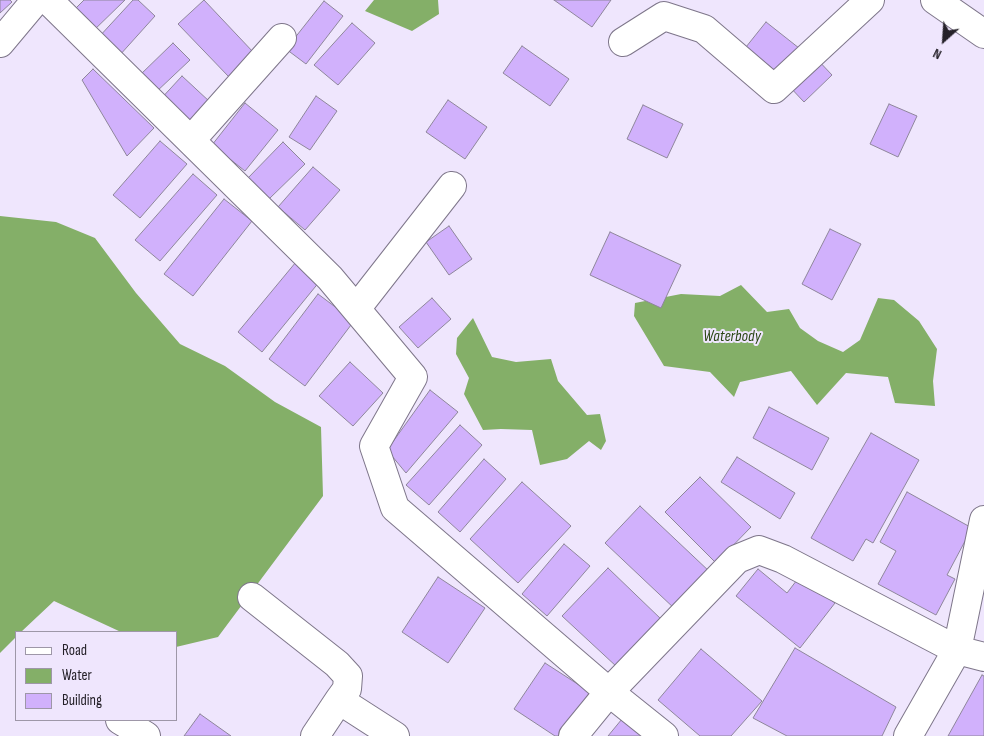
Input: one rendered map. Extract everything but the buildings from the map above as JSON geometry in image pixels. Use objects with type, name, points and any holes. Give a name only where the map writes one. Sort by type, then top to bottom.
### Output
[{"type":"street","points":[[0,43],[36,0]]},
{"type":"street","points":[[48,0],[330,278],[413,376],[374,446],[395,508],[608,692],[664,736]]},
{"type":"street","points":[[623,42],[664,16],[704,29],[774,89],[870,0]]},
{"type":"street","points":[[935,0],[984,34]]},
{"type":"street","points":[[191,140],[282,38]]},
{"type":"street","points":[[356,309],[452,186]]},
{"type":"street","points":[[908,736],[956,650],[984,520]]},
{"type":"street","points":[[572,736],[608,692],[737,559],[759,550],[783,560],[956,650],[984,657]]},
{"type":"street","points":[[252,597],[337,664],[348,676],[347,689],[314,736]]},
{"type":"street","points":[[339,700],[395,736]]},
{"type":"street","points":[[122,721],[146,736]]},
{"type":"water","points":[[374,0],[438,0],[439,14],[412,31],[365,11]]},
{"type":"water","points":[[0,216],[56,222],[95,238],[136,293],[180,344],[225,366],[275,402],[321,427],[323,496],[218,637],[178,647],[178,631],[119,631],[54,601],[22,631],[15,631],[15,638],[0,653]]},
{"type":"water","name":"Waterbody","points":[[741,285],[767,312],[789,309],[800,328],[818,341],[843,352],[860,340],[878,298],[894,300],[919,321],[937,349],[933,381],[935,406],[895,403],[888,377],[846,373],[817,405],[791,371],[740,382],[734,397],[710,372],[664,366],[634,316],[635,303],[681,294],[720,296]]},
{"type":"water","points":[[473,318],[492,357],[516,362],[551,359],[558,381],[587,415],[600,414],[606,441],[601,450],[589,441],[567,459],[540,465],[532,430],[483,430],[464,394],[469,378],[456,354],[457,338]]}]
